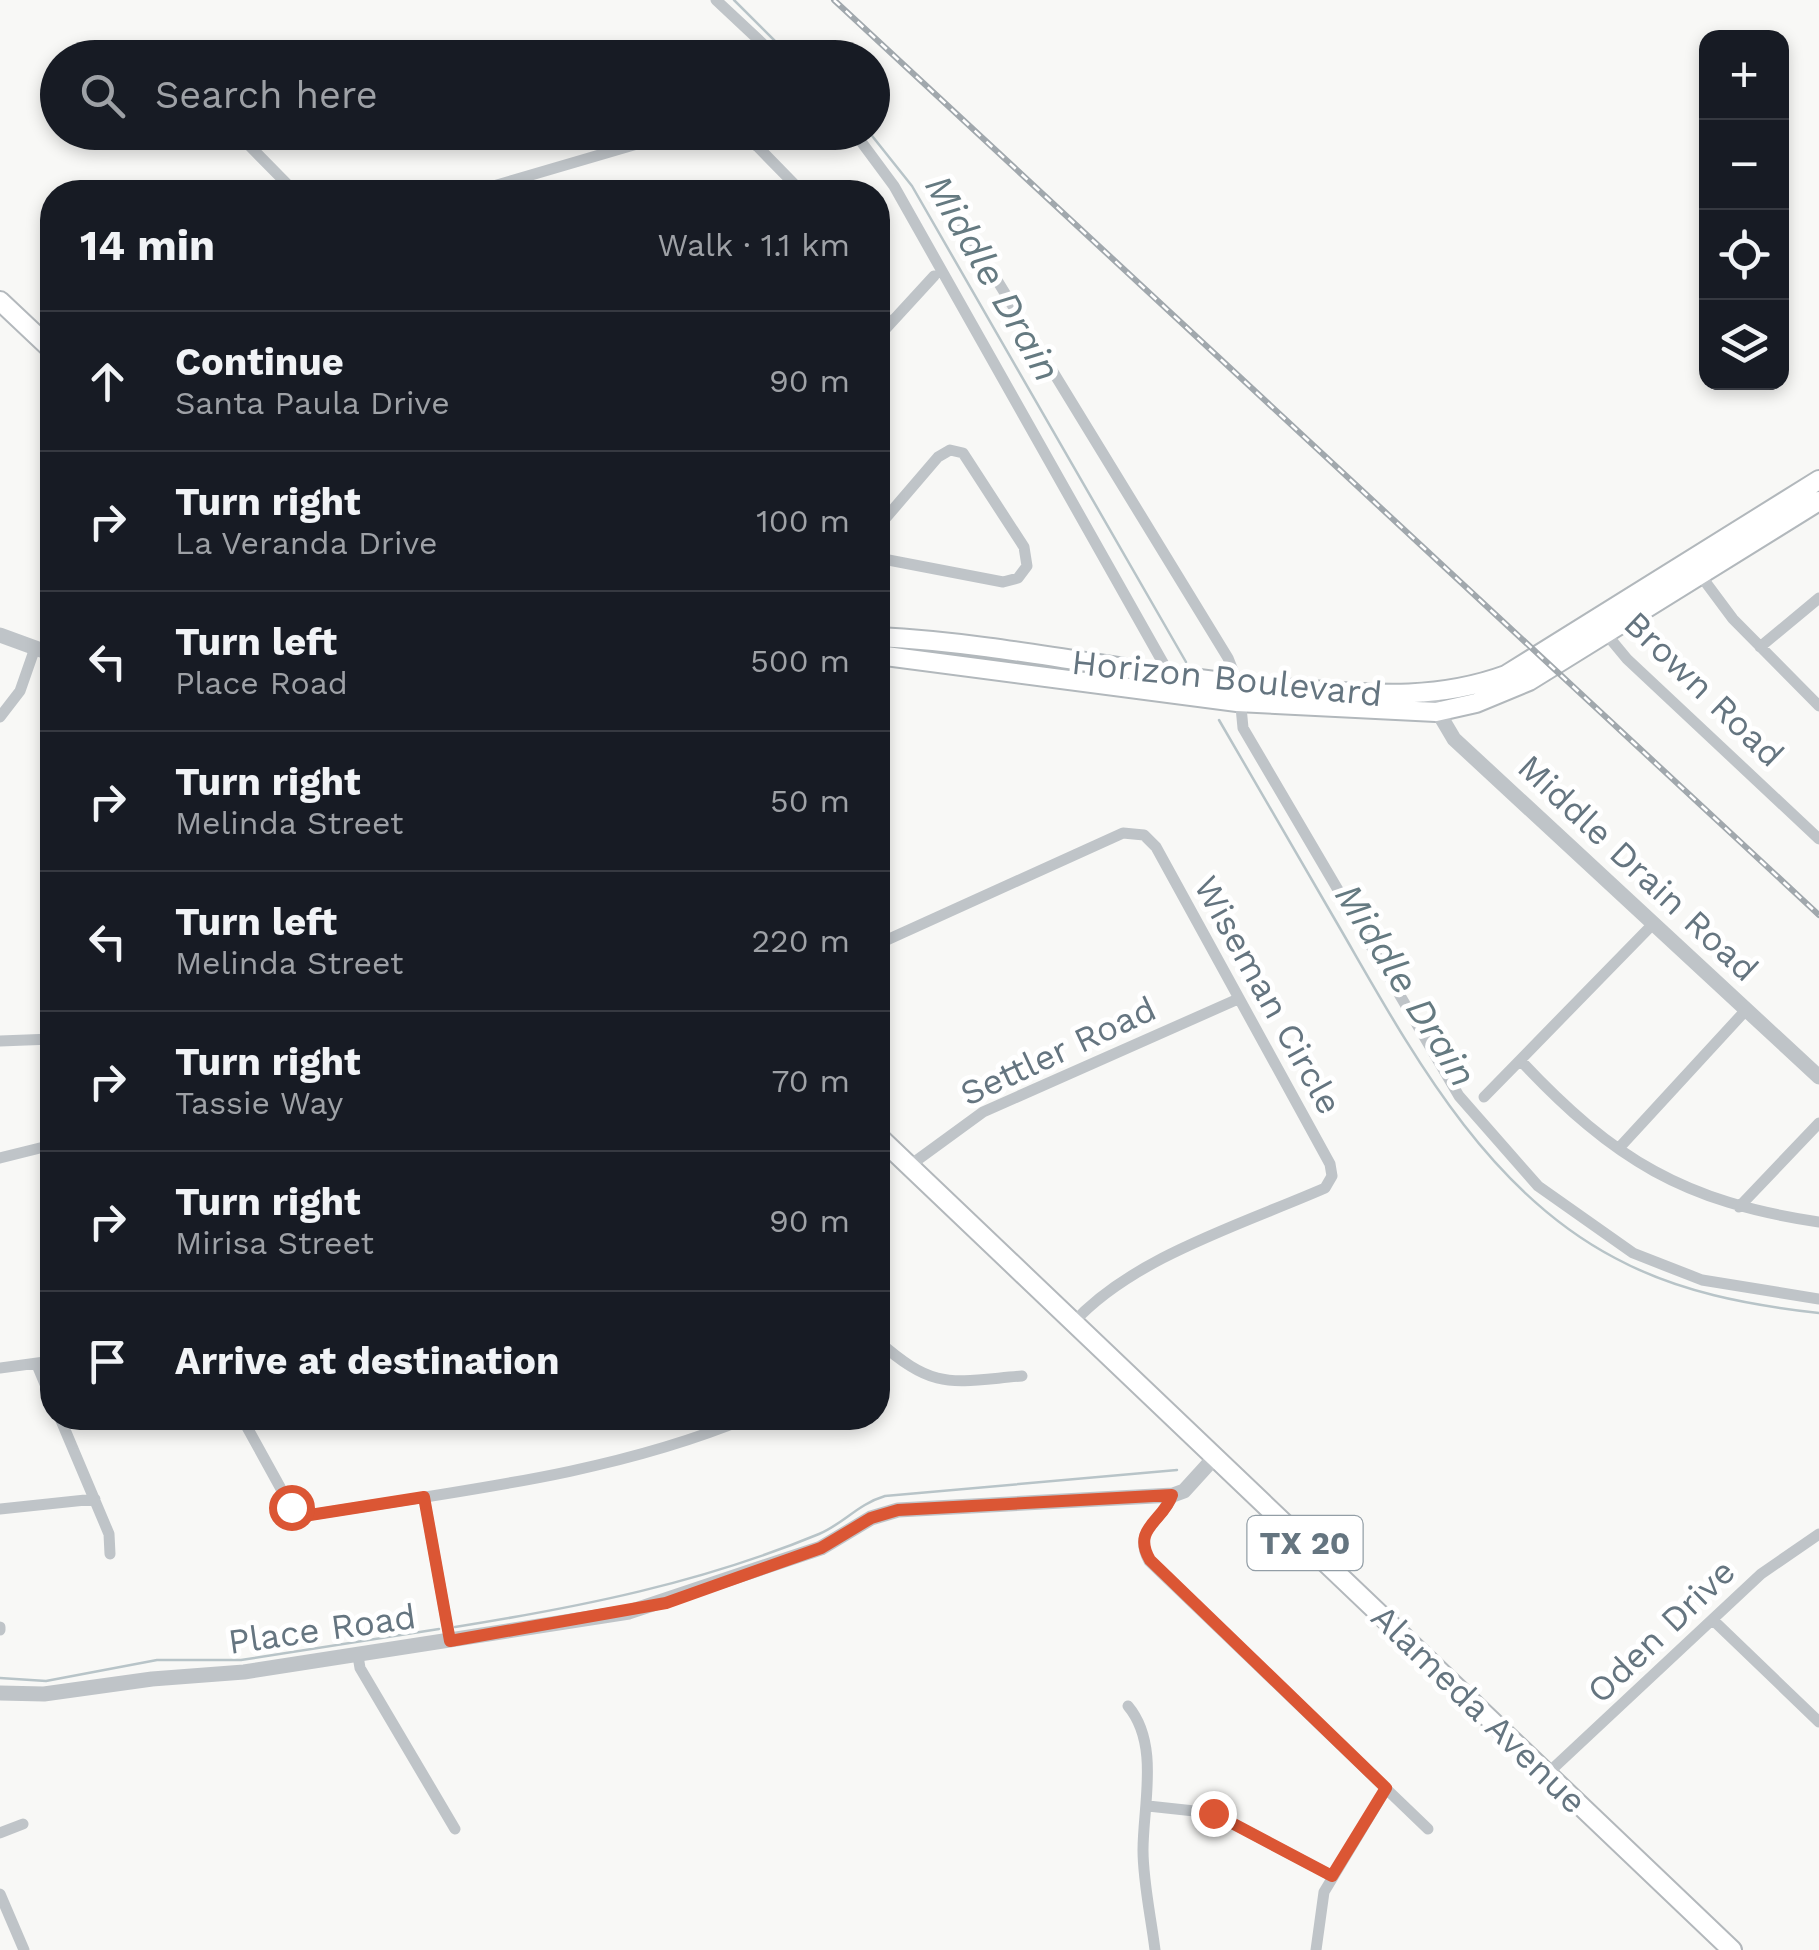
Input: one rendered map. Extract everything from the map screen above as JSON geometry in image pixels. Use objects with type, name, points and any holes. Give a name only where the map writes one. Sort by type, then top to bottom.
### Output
[{"type":"main road","points":[[0,301],[40,339]]},
{"type":"main road","name":"Horizon Boulevard","points":[[890,656],[1238,694],[1432,703],[1506,675],[1600,626],[1695,567],[1819,480]]},
{"type":"main road","name":"Horizon Boulevard","points":[[1695,567],[1819,501]]},
{"type":"main road","name":"Horizon Boulevard","points":[[890,639],[1172,687]]},
{"type":"main road","name":"Alameda Avenue","points":[[890,1148],[1732,1950]]},
{"type":"street","points":[[716,0],[759,40]]},
{"type":"street","points":[[254,150],[283,180]]},
{"type":"street","points":[[540,180],[626,150]]},
{"type":"street","points":[[761,150],[790,180]]},
{"type":"street","points":[[867,150],[890,180]]},
{"type":"street","points":[[890,181],[1172,687]]},
{"type":"street","points":[[962,223],[1228,658],[1242,728],[1460,1096],[1538,1186],[1633,1253],[1702,1280],[1819,1299]]},
{"type":"street","points":[[890,324],[934,276]]},
{"type":"street","points":[[890,514],[938,457],[950,450],[963,453],[1024,547],[1027,566],[1018,578],[1004,582],[890,560]]},
{"type":"street","points":[[1695,567],[1760,647],[1819,706]]},
{"type":"street","points":[[1760,647],[1819,598]]},
{"type":"street","name":"Brown Road","points":[[1600,626],[1627,659],[1819,839]]},
{"type":"street","points":[[0,635],[40,650]]},
{"type":"street","points":[[0,717],[20,691],[36,648]]},
{"type":"street","name":"Middle Drain Road","points":[[1432,703],[1454,739],[1819,1076]]},
{"type":"street","name":"Wiseman Circle","points":[[890,939],[1123,833],[1136,832],[1156,847],[1330,1164],[1330,1182],[1324,1188],[1144,1268],[1099,1297],[1073,1324]]},
{"type":"street","points":[[1484,1097],[1653,924]]},
{"type":"street","name":"Settler Road","points":[[909,1166],[983,1112],[1238,999]]},
{"type":"street","points":[[1620,1148],[1746,1010]]},
{"type":"street","points":[[0,1040],[40,1039]]},
{"type":"street","points":[[1521,1061],[1585,1124],[1679,1188],[1738,1208],[1819,1222]]},
{"type":"street","points":[[1738,1208],[1819,1122]]},
{"type":"street","points":[[0,1158],[40,1147]]},
{"type":"street","points":[[890,1352],[906,1366],[930,1378],[952,1382],[1022,1376]]},
{"type":"street","points":[[0,1368],[40,1363]]},
{"type":"street","points":[[36,1364],[40,1373]]},
{"type":"street","points":[[65,1430],[109,1534],[110,1554]]},
{"type":"street","points":[[249,1430],[291,1507],[303,1515],[424,1497],[630,1458],[712,1430]]},
{"type":"street","points":[[1214,1458],[1184,1491],[1172,1495],[1169,1506],[1146,1529],[1143,1544],[1150,1560],[1428,1830]]},
{"type":"street","name":"Place Road","points":[[0,1693],[44,1694],[358,1656],[666,1603],[821,1548],[871,1518],[898,1510],[1172,1495]]},
{"type":"street","points":[[424,1497],[450,1641]]},
{"type":"street","points":[[0,1509],[95,1499]]},
{"type":"street","name":"Oden Drive","points":[[1547,1774],[1761,1574],[1819,1534]]},
{"type":"street","points":[[1714,1621],[1819,1722]]},
{"type":"street","points":[[358,1656],[360,1668],[455,1829]]},
{"type":"street","points":[[1128,1706],[1142,1736],[1148,1806],[1143,1849],[1155,1950]]},
{"type":"street","points":[[1316,1950],[1319,1910],[1332,1876],[1386,1788]]},
{"type":"street","points":[[1148,1806],[1199,1809],[1224,1817],[1332,1876]]},
{"type":"street","points":[[0,1834],[22,1824]]},
{"type":"street","points":[[0,1894],[24,1950]]},
{"type":"waterway","name":"Middle Drain","points":[[734,0],[774,40]]},
{"type":"waterway","name":"Middle Drain","points":[[883,150],[912,186],[1186,662]]},
{"type":"waterway","name":"Middle Drain","points":[[1219,720],[1424,1069],[1490,1156],[1527,1195],[1569,1229],[1615,1258],[1663,1280],[1740,1301],[1819,1313]]},
{"type":"waterway","points":[[455,1627],[594,1602],[685,1580],[819,1534],[885,1496],[1177,1470]]},
{"type":"waterway","points":[[0,1678],[46,1681],[157,1660],[241,1660],[439,1629]]},
{"type":"railway","points":[[834,0],[877,40]]},
{"type":"railway","points":[[890,52],[1819,915]]},
{"type":"route","points":[[291,1507],[310,1515],[424,1497],[450,1641],[666,1603],[821,1548],[871,1518],[898,1510],[1172,1495],[1169,1506],[1146,1529],[1143,1544],[1150,1560],[1386,1788],[1332,1876],[1235,1821],[1213,1813]]}]
